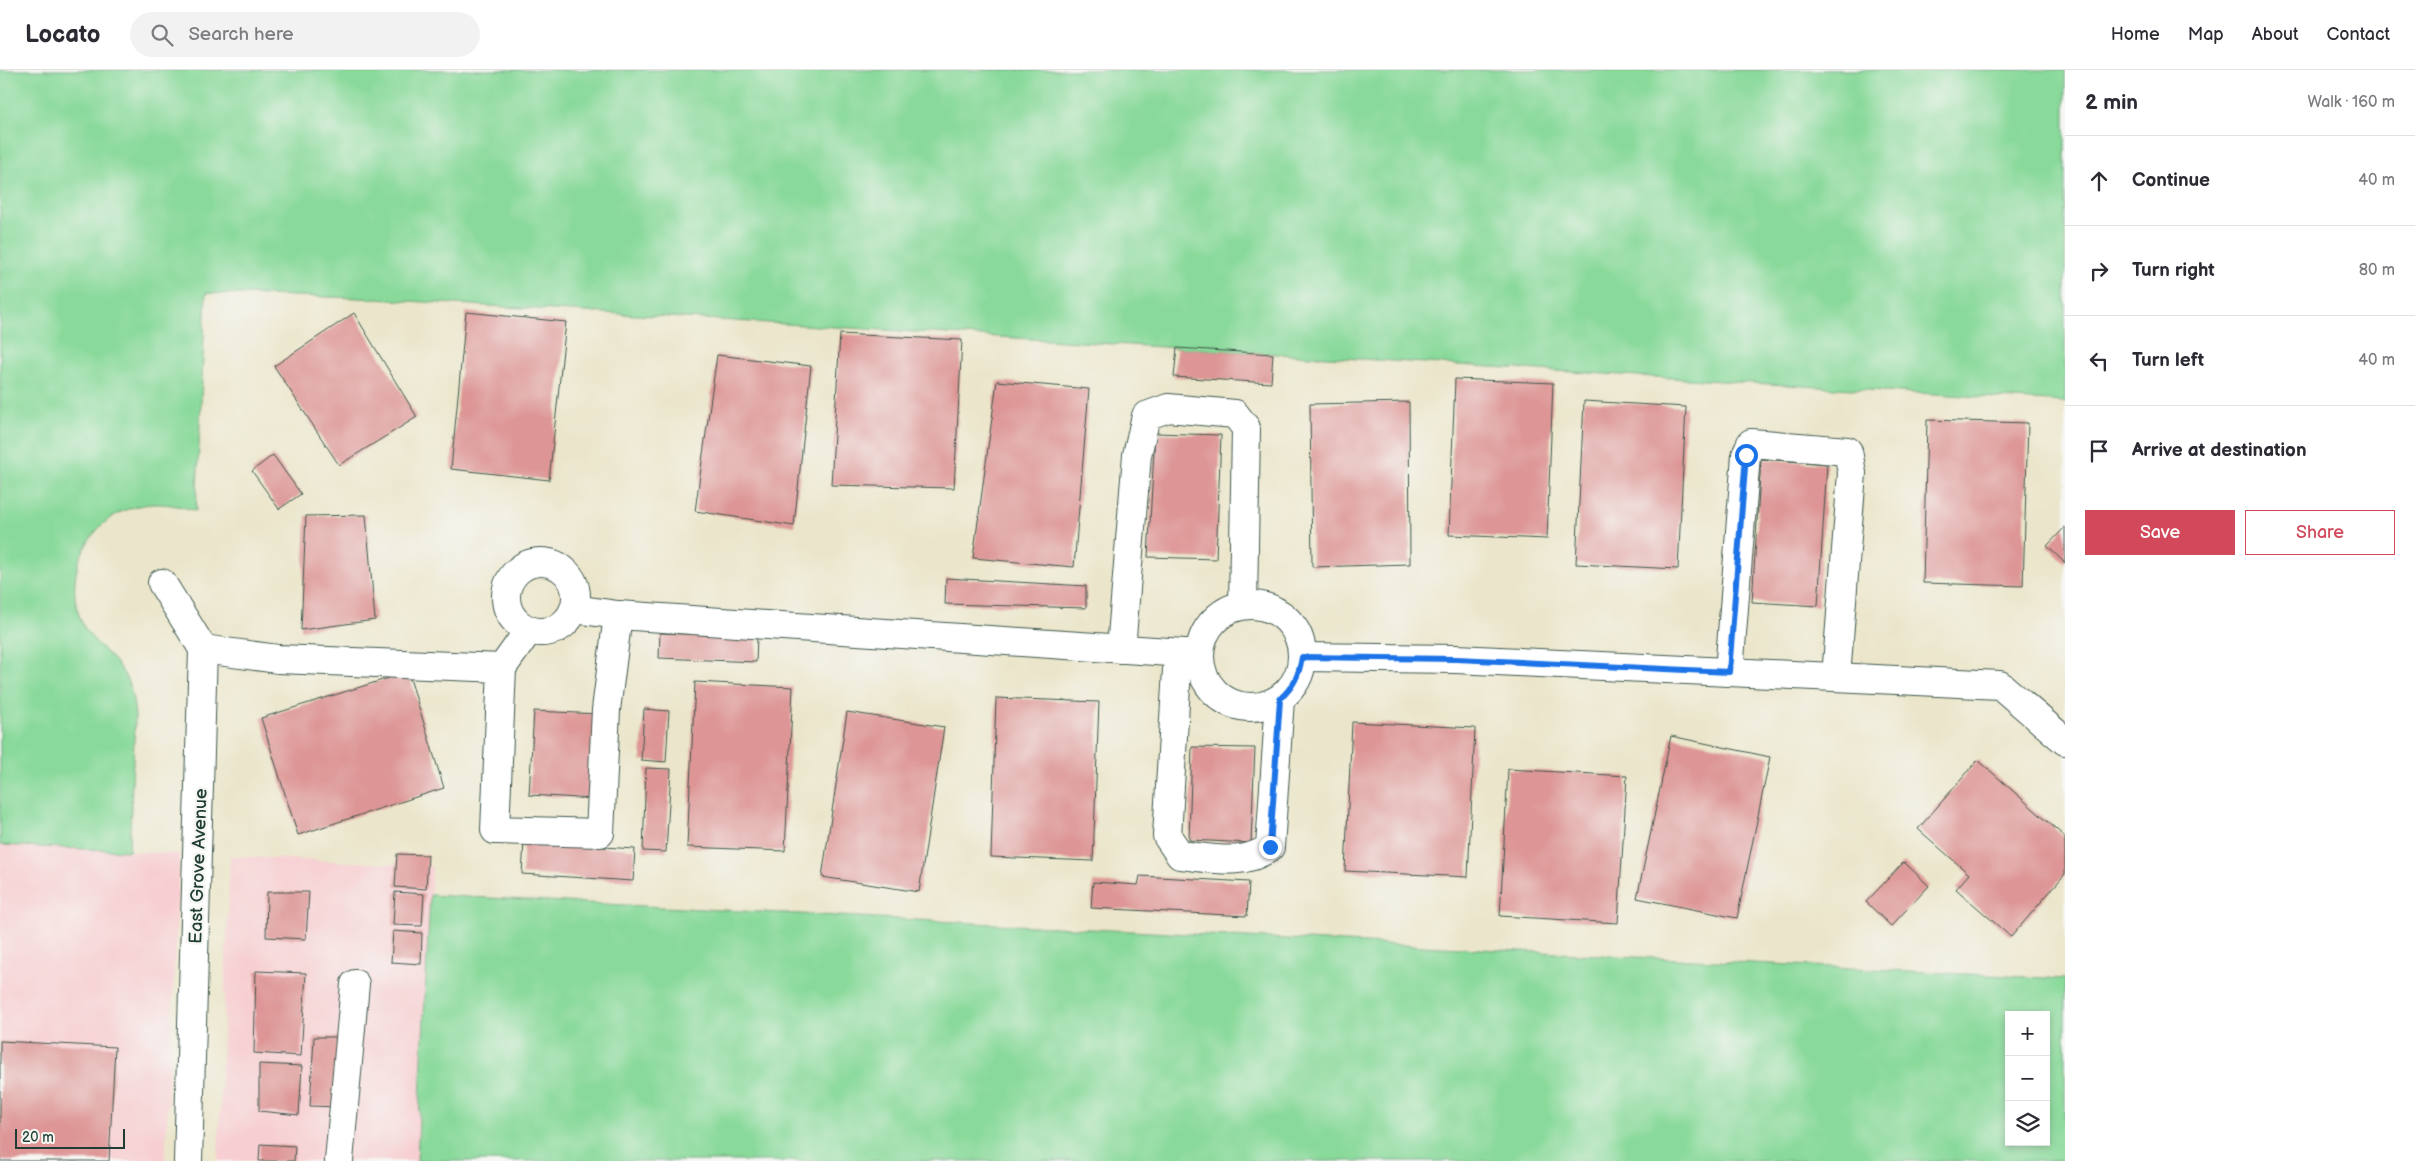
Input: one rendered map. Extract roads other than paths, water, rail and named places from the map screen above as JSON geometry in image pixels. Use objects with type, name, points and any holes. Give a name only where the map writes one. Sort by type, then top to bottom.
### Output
[{"type":"street","points":[[1122,649],[1136,455],[1146,416],[1168,408],[1235,414],[1246,428],[1243,605]]},
{"type":"street","points":[[1729,672],[1746,455],[1750,443],[1848,451],[1852,473],[1836,677]]},
{"type":"street","points":[[538,562],[549,563],[569,575],[574,586],[576,598],[574,609],[569,619],[551,631],[529,630],[512,616],[507,605],[510,583],[526,566],[538,562]]},
{"type":"street","points":[[162,583],[203,649],[278,659],[502,668]]},
{"type":"street","points":[[1188,653],[1208,685],[1219,697],[1233,705],[1249,708],[1265,706],[1280,699],[1292,687],[1300,673],[1302,657],[1300,639],[1290,624],[1277,612],[1261,605],[1243,605],[1226,610],[1212,621],[1188,653],[1167,836],[1180,855],[1241,860],[1258,856],[1270,847],[1280,699]]},
{"type":"street","points":[[574,609],[618,615],[1188,653]]},
{"type":"street","points":[[529,630],[502,668],[496,830],[600,833],[606,710],[618,615]]},
{"type":"street","name":"East Grove Avenue","points":[[188,1161],[203,649]]},
{"type":"street","points":[[1302,657],[1456,659],[2000,685],[2065,741]]},
{"type":"street","points":[[339,1161],[355,984]]}]
